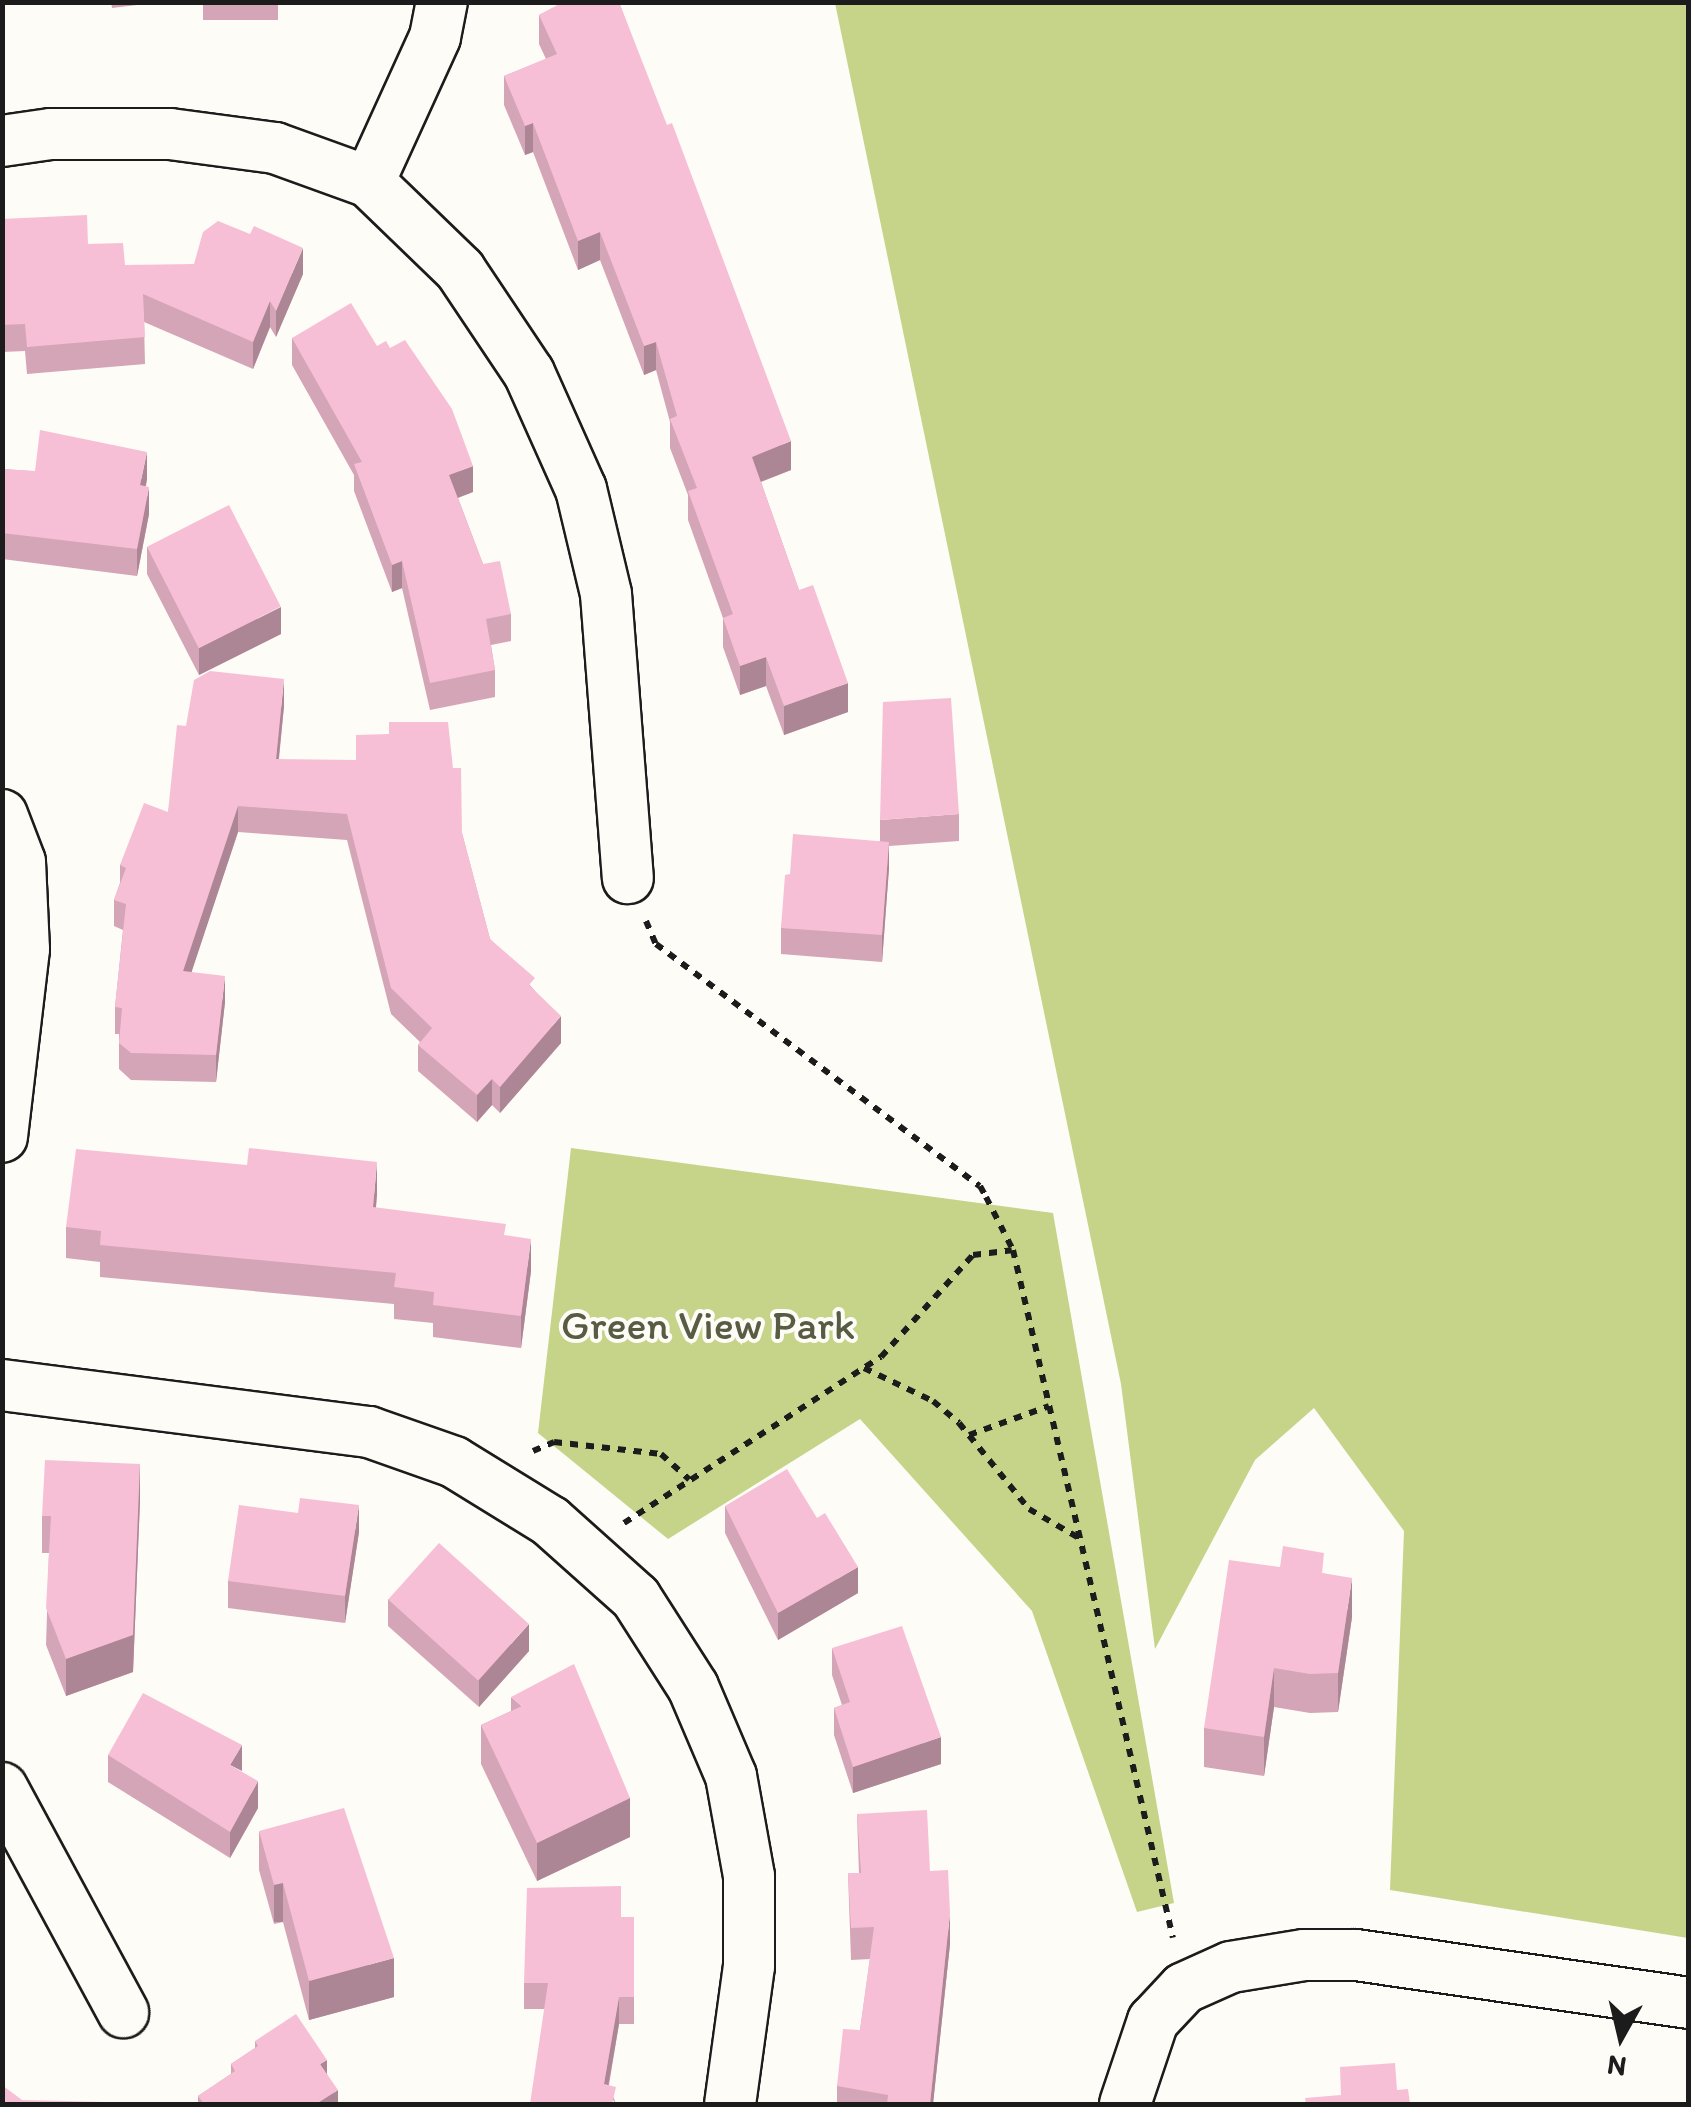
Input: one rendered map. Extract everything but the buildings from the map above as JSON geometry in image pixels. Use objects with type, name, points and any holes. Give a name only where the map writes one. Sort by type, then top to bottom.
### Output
[{"type":"street","points":[[369,182],[436,37],[442,2]]},
{"type":"street","points":[[2,141],[51,134],[170,134],[275,148],[369,182],[460,270],[529,374],[581,489],[608,612],[628,878]]},
{"type":"street","points":[[2,815],[20,862],[24,948],[2,1137]]},
{"type":"street","points":[[2,1386],[369,1432],[483,1480],[550,1521],[636,1598],[694,1687],[730,1776],[749,1876],[749,1966],[730,2104]]},
{"type":"street","points":[[2,1788],[122,2012]]},
{"type":"street","points":[[1126,2104],[1152,2021],[1184,1988],[1231,1968],[1304,1955],[1356,1955],[1688,2003]]},
{"type":"path","points":[[628,878],[656,944],[980,1186],[1013,1250],[1184,1988]]},
{"type":"path","points":[[584,1551],[689,1478],[864,1368],[914,1326],[973,1256],[1013,1250]]},
{"type":"path","points":[[864,1368],[933,1401],[969,1435],[1029,1509],[1080,1538]]},
{"type":"path","points":[[969,1435],[1049,1406]]},
{"type":"path","points":[[483,1480],[554,1442],[661,1454],[689,1478]]},
{"type":"green space","points":[[835,3],[1688,3],[1688,1938],[1390,1890],[1404,1531],[1314,1408],[1255,1460],[1155,1649],[1121,1384]]},
{"type":"green space","name":"Green View Park","points":[[571,1148],[1053,1213],[1174,1903],[1137,1912],[1032,1611],[860,1419],[668,1539],[538,1433]]}]
